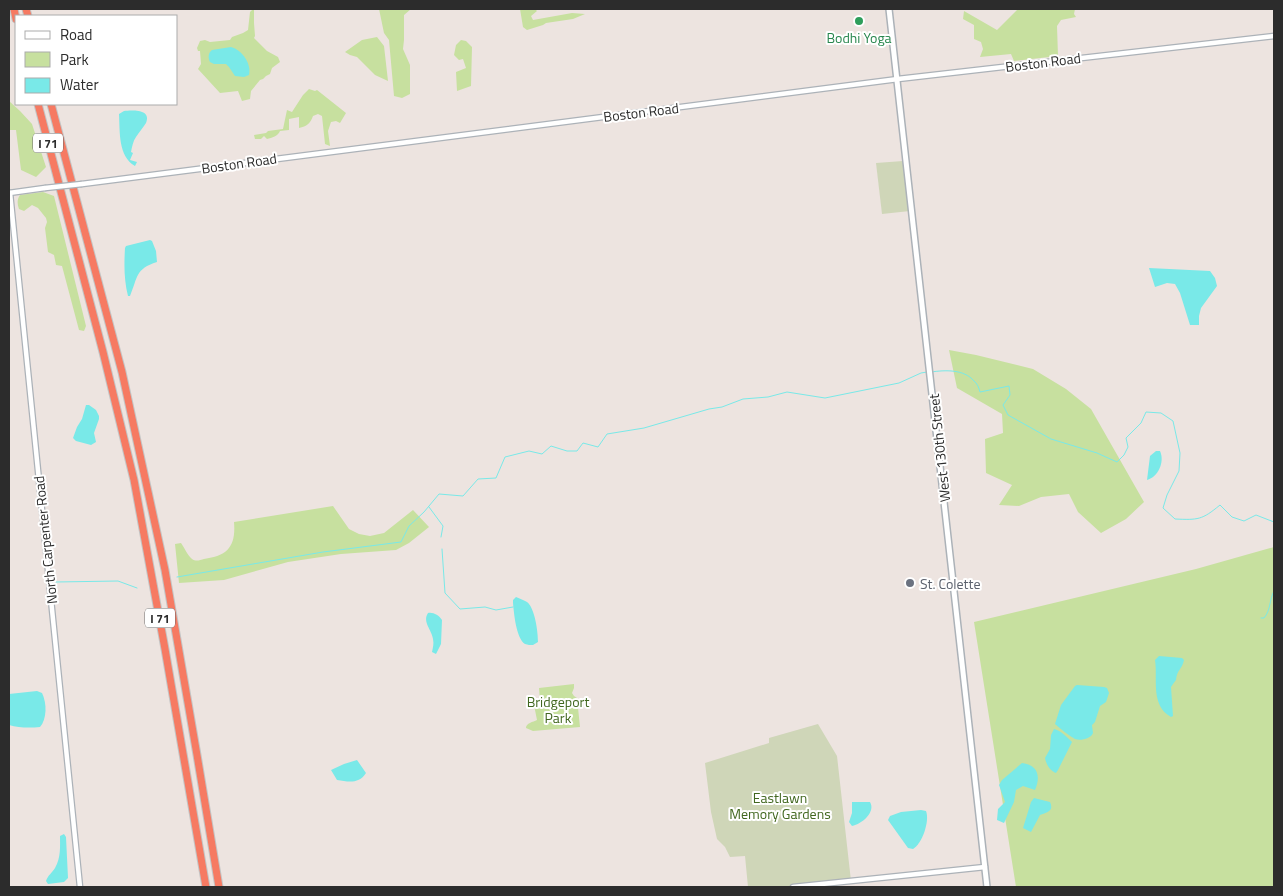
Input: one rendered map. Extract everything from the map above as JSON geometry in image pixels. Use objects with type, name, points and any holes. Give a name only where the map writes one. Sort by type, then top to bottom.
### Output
[{"type":"highway","name":"I 71","points":[[38,105],[101,342],[134,480],[206,887]]},
{"type":"highway","name":"I 71","points":[[51,105],[122,372],[161,552],[219,887]]},
{"type":"main road","name":"West 130th Street","points":[[889,9],[987,887]]},
{"type":"street","name":"Boston Road","points":[[10,193],[898,79],[1274,36]]},
{"type":"street","name":"North Carpenter Road","points":[[10,193],[80,887]]},
{"type":"street","points":[[793,887],[985,867]]},
{"type":"green space","points":[[253,9],[254,38],[267,51],[278,57],[280,62],[251,91],[250,99],[242,101],[238,91],[220,93],[198,69],[201,64],[200,51],[197,48],[200,41],[230,40],[232,37],[248,30],[250,12]]},
{"type":"green space","points":[[379,9],[411,9],[404,15],[403,49],[410,65],[410,94],[402,98],[394,96],[389,40],[384,33]]},
{"type":"green space","points":[[520,9],[535,9],[537,11],[531,16],[533,20],[572,13],[585,14],[573,19],[546,23],[527,30],[523,27]]},
{"type":"green space","points":[[1018,9],[1075,9],[1074,14],[1076,17],[1061,20],[1057,26],[1058,56],[1014,61],[1011,54],[980,57],[983,49],[981,42],[974,39],[974,25],[963,19],[964,11],[997,30]]},
{"type":"green space","points":[[377,37],[384,46],[388,81],[375,75],[357,57],[345,52],[362,40]]},
{"type":"green space","points":[[461,40],[466,41],[472,47],[471,86],[457,91],[456,72],[466,68],[463,59],[459,60],[454,55],[456,45]]},
{"type":"green space","points":[[309,89],[317,90],[346,113],[340,123],[336,121],[331,122],[328,131],[330,146],[325,144],[322,116],[318,114],[313,116],[309,123],[299,128],[299,117],[289,119],[289,130],[280,131],[269,139],[264,136],[261,139],[255,139],[254,135],[283,129],[287,110],[292,112]]},
{"type":"green space","points":[[9,101],[32,124],[46,167],[36,177],[21,170],[16,130],[9,130]]},
{"type":"green space","points":[[903,161],[910,211],[882,214],[876,163]]},
{"type":"green space","points":[[43,192],[54,196],[86,326],[84,331],[79,330],[62,266],[56,265],[54,255],[48,252],[45,228],[46,218],[38,208],[32,205],[24,211],[18,207],[20,195]]},
{"type":"green space","points":[[949,350],[1033,369],[1066,389],[1091,409],[1144,502],[1126,519],[1101,533],[1078,512],[1069,494],[1041,497],[1019,506],[999,505],[1012,485],[986,473],[985,439],[1003,433],[1002,414],[957,388]]},
{"type":"green space","points":[[333,506],[349,529],[359,534],[370,536],[384,533],[413,510],[429,527],[409,543],[396,550],[341,554],[288,562],[224,580],[179,583],[175,544],[181,543],[193,560],[212,558],[229,548],[234,537],[234,522]]},
{"type":"green space","points":[[1274,547],[1274,887],[1016,887],[974,622],[1196,569]]},
{"type":"green space","name":"Bridgeport Park","points":[[574,684],[572,693],[577,698],[580,727],[533,731],[526,728],[528,724],[537,720],[534,705],[540,701],[539,688]]},
{"type":"green space","name":"Eastlawn Memory Gardens","points":[[818,724],[837,756],[851,881],[793,887],[748,887],[745,856],[730,857],[725,847],[717,839],[711,812],[705,763],[769,743],[769,738]]},
{"type":"water","points":[[231,47],[239,51],[248,62],[249,75],[244,77],[235,76],[226,64],[210,62],[209,56],[212,50]]},
{"type":"water","points":[[124,111],[140,111],[147,118],[132,146],[131,152],[133,153],[130,160],[137,162],[135,166],[125,156],[121,143],[119,114]]},
{"type":"water","points":[[150,240],[156,251],[157,262],[138,274],[130,296],[128,296],[125,248],[126,246]]},
{"type":"water","points":[[1149,268],[1210,271],[1215,278],[1217,286],[1201,308],[1199,325],[1190,325],[1180,293],[1175,284],[1167,283],[1155,287]]},
{"type":"water","points":[[86,405],[96,410],[99,416],[94,433],[96,442],[91,445],[76,441],[73,438]]},
{"type":"water","points":[[1156,451],[1160,451],[1161,455],[1160,469],[1147,480],[1150,456]]},
{"type":"water","points":[[516,597],[527,602],[532,609],[537,627],[538,642],[533,645],[525,644],[519,636],[513,603]]},
{"type":"water","points":[[428,613],[436,614],[442,620],[441,644],[436,654],[432,652],[433,639],[426,620]]},
{"type":"water","points":[[1159,656],[1182,658],[1184,660],[1171,687],[1173,716],[1171,717],[1160,706],[1156,691],[1155,660]]},
{"type":"water","points":[[1077,685],[1104,687],[1107,688],[1109,693],[1106,702],[1100,706],[1095,722],[1092,725],[1092,735],[1082,740],[1075,739],[1055,724],[1061,705]]},
{"type":"water","points":[[37,691],[42,693],[45,706],[44,720],[40,727],[24,728],[9,725],[9,694]]},
{"type":"water","points":[[1054,729],[1061,732],[1072,742],[1056,773],[1046,763],[1045,758],[1050,749],[1051,735]]},
{"type":"water","points":[[357,760],[366,773],[363,777],[357,781],[337,780],[331,770]]},
{"type":"water","points":[[1022,763],[1035,769],[1038,776],[1037,785],[1035,790],[1023,786],[1016,790],[1014,802],[1004,823],[997,820],[998,809],[1005,802],[999,785],[1002,780]]},
{"type":"water","points":[[1034,798],[1050,802],[1051,809],[1040,815],[1031,832],[1023,828]]},
{"type":"water","points":[[852,802],[870,802],[871,810],[860,823],[852,826],[849,822],[852,813]]},
{"type":"water","points":[[926,811],[927,815],[924,832],[913,849],[908,848],[888,820],[890,816],[901,812]]},
{"type":"water","points":[[64,834],[66,837],[68,878],[64,882],[48,884],[46,881],[55,868],[60,852],[60,836]]},
{"type":"waterway","points":[[931,372],[948,371],[965,374],[976,383],[980,392],[1009,386],[1010,395],[1003,405],[1008,415],[1051,439],[1097,453],[1117,462],[1124,455],[1128,447],[1126,438],[1141,423],[1146,412],[1161,413],[1173,421],[1180,453],[1179,471],[1163,508],[1175,519],[1189,519],[1209,514],[1220,505],[1232,517],[1244,521],[1256,515],[1274,522]]},
{"type":"waterway","points":[[177,577],[323,552],[401,542],[409,526],[439,494],[463,496],[478,479],[496,478],[505,457],[529,451],[542,454],[551,446],[567,451],[577,451],[583,443],[598,447],[607,434],[644,428],[722,407],[743,399],[768,397],[787,392],[825,398],[899,383],[927,372]]},
{"type":"waterway","points":[[429,507],[443,526],[441,537]]},
{"type":"waterway","points":[[442,549],[445,593],[460,609],[485,607],[496,610],[513,607]]},
{"type":"waterway","points":[[56,582],[118,581],[137,588]]},
{"type":"waterway","points":[[1261,618],[1264,618],[1268,612],[1274,591]]},
{"type":"place","name":"Bodhi Yoga","points":[[859,21]]},
{"type":"place","name":"St. Colette","points":[[910,583]]}]
